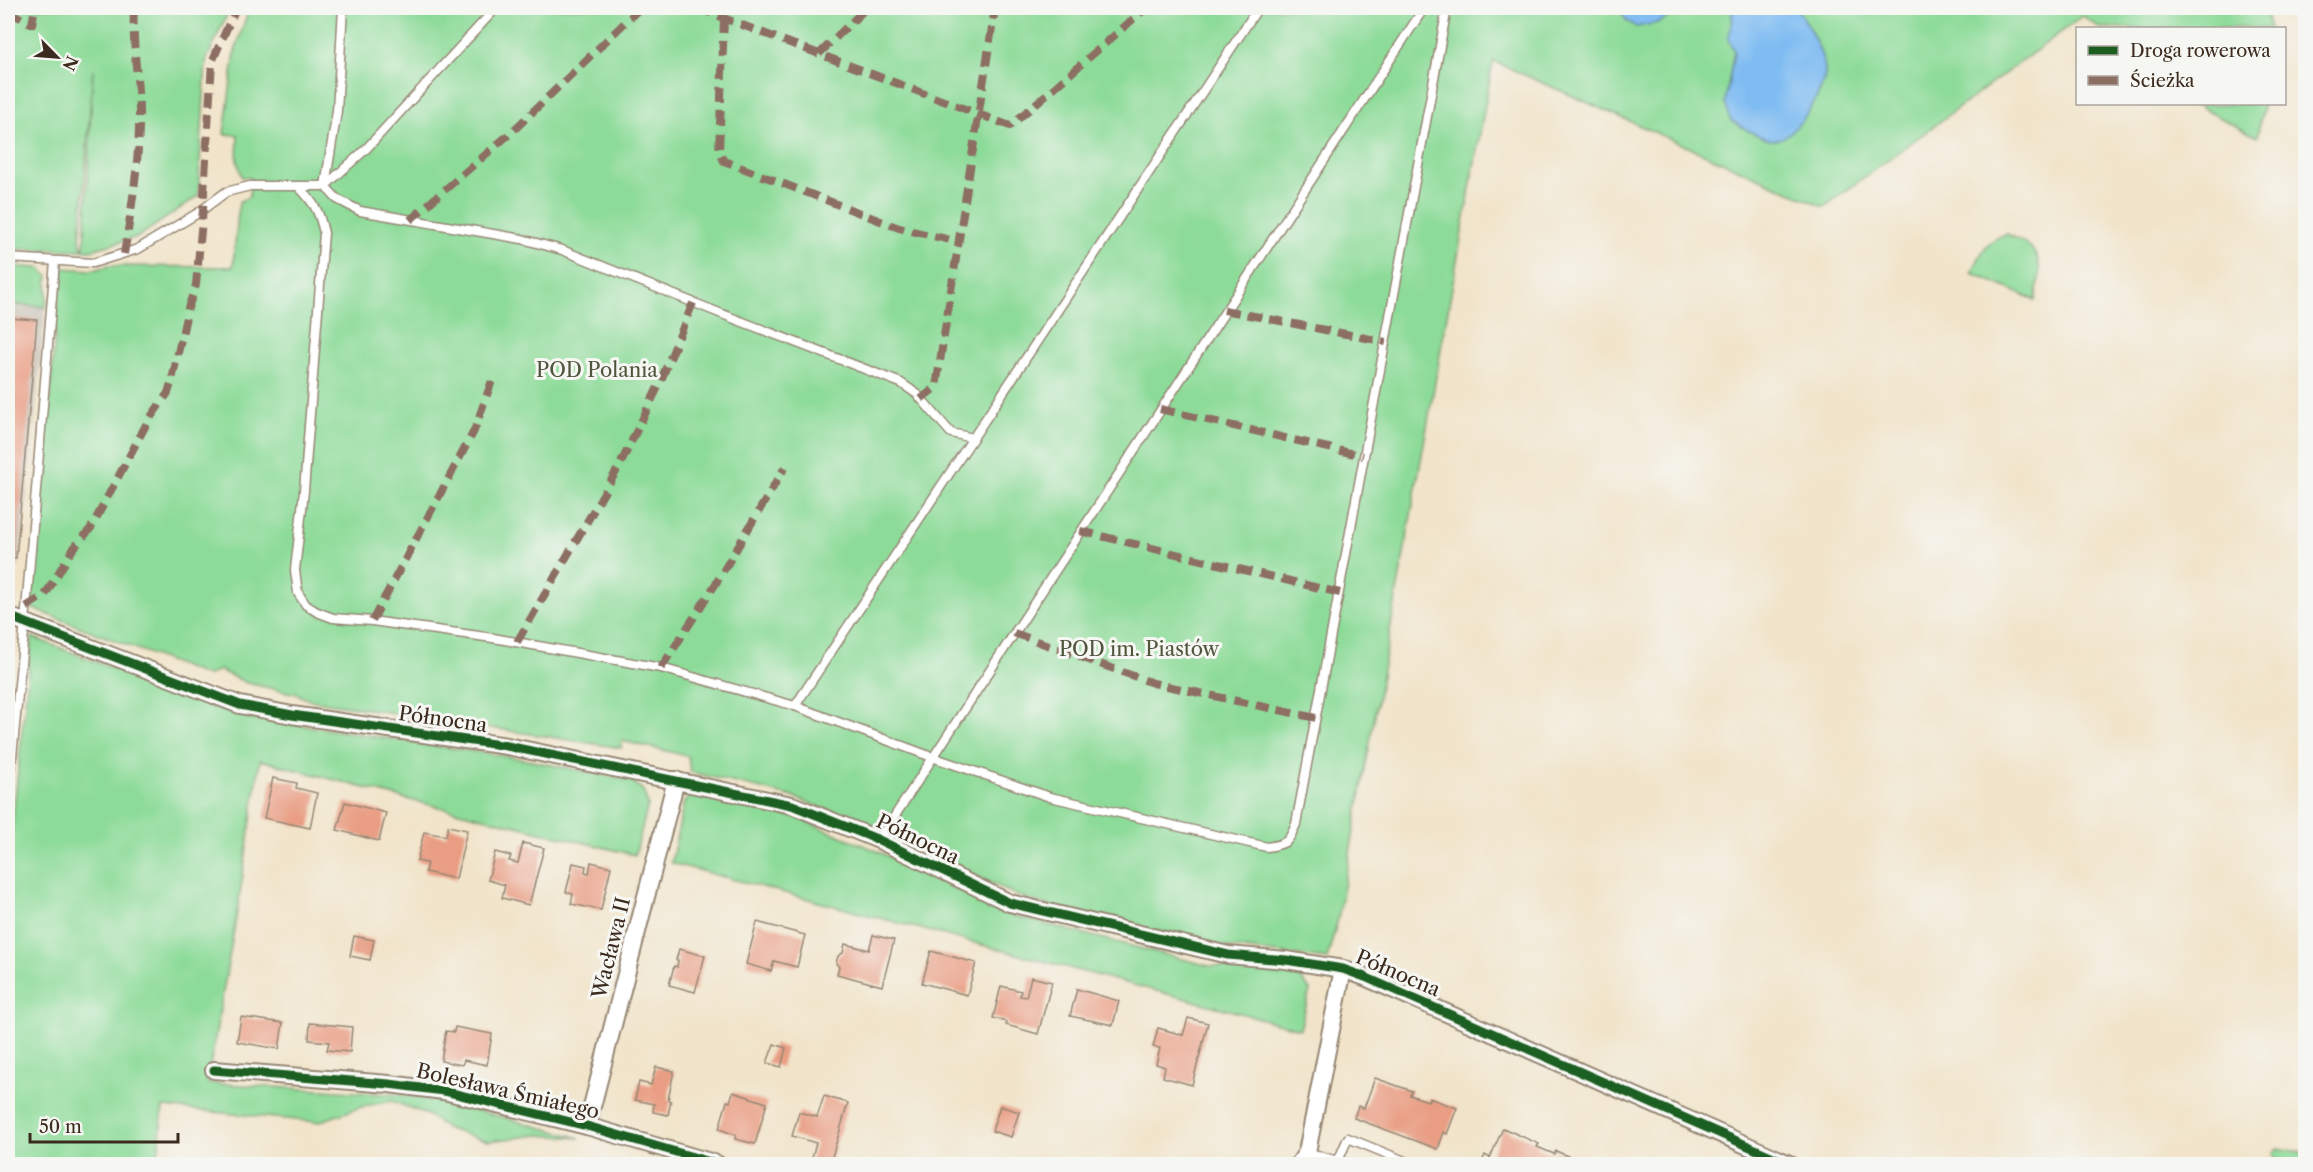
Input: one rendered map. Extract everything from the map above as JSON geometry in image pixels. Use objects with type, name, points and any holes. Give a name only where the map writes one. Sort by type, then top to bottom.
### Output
[{"type":"street","name":"Północna","points":[[8,616],[240,705],[292,715],[507,746],[792,806],[879,840],[1010,903],[1228,955],[1286,960],[1343,969],[1789,1164]]},
{"type":"street","name":"Wacława II","points":[[587,1126],[676,780]]},
{"type":"street","points":[[1303,1158],[1343,969]]},
{"type":"street","name":"Bolesława Śmiałego","points":[[214,1070],[389,1084],[444,1091],[587,1126],[717,1164]]},
{"type":"lane","points":[[325,186],[337,111],[343,8]]},
{"type":"lane","points":[[8,258],[93,263],[138,249],[198,213],[226,192],[250,186],[325,186],[366,149],[496,8]]},
{"type":"lane","points":[[795,706],[1258,8]]},
{"type":"lane","points":[[879,840],[1424,8]]},
{"type":"lane","points":[[298,186],[313,201],[324,233],[304,491],[295,570],[298,593],[306,605],[333,618],[372,621],[493,638],[661,668],[795,706],[1050,797],[1267,847],[1283,844],[1291,837],[1296,824],[1447,8]]},
{"type":"lane","points":[[325,186],[337,199],[360,211],[522,239],[562,250],[901,383],[917,394],[951,433],[973,438]]},
{"type":"lane","points":[[8,796],[55,261]]},
{"type":"lane","points":[[1303,1158],[1338,1161],[1348,1138],[1412,1164]]},
{"type":"shaded area","points":[[8,304],[46,307],[19,566],[8,565]]},
{"type":"green space","points":[[8,8],[230,8],[206,61],[198,196],[138,237],[91,250],[8,249]],"holes":[[[93,69],[84,249],[80,241]]]},
{"type":"green space","points":[[249,8],[2264,8],[2270,27],[2098,27],[2083,16],[1824,207],[1493,61],[1338,919],[1327,959],[1218,946],[1053,907],[1018,896],[897,838],[898,825],[882,819],[875,827],[790,796],[690,772],[688,756],[622,741],[621,748],[309,700],[297,694],[247,683],[219,670],[207,676],[31,608],[61,268],[92,270],[109,266],[233,267],[239,202],[249,197],[251,178],[242,177],[237,161],[238,135],[224,134],[235,52]]},
{"type":"green space","points":[[2196,105],[2264,105],[2257,137]]},
{"type":"green space","points":[[2007,234],[2029,246],[2037,258],[2040,272],[2035,300],[1972,273],[1981,253],[1989,244]]},
{"type":"green space","points":[[8,266],[40,268],[48,276],[46,307],[8,304]]},
{"type":"green space","points":[[32,637],[215,708],[267,720],[511,757],[630,780],[643,790],[648,805],[635,855],[410,800],[260,760],[238,907],[207,1083],[402,1095],[461,1106],[580,1138],[539,1135],[488,1141],[448,1129],[426,1114],[392,1101],[364,1106],[318,1122],[163,1107],[157,1164],[8,1164],[8,865]]},
{"type":"green space","points":[[693,794],[795,817],[875,850],[1010,915],[1210,966],[1283,970],[1300,977],[1310,990],[1300,1029],[671,863],[684,802]]},
{"type":"green space","points":[[2278,1148],[2305,1153],[2305,1164],[2278,1164],[2273,1153]]},
{"type":"water","points":[[1619,8],[1686,8],[1657,23],[1636,27],[1626,20]]},
{"type":"water","points":[[1730,8],[1796,8],[1810,29],[1823,59],[1825,74],[1819,92],[1799,124],[1781,138],[1773,140],[1763,138],[1731,121],[1725,103],[1734,51],[1728,39],[1732,20]]},
{"type":"building","points":[[8,318],[37,320],[16,558],[8,557]]},
{"type":"building","points":[[273,778],[297,783],[296,788],[317,793],[310,828],[264,818]]},
{"type":"building","points":[[345,802],[386,813],[379,841],[337,830]]},
{"type":"building","points":[[448,826],[467,830],[456,879],[425,872],[427,863],[417,861],[424,832],[446,836]]},
{"type":"building","points":[[523,843],[544,848],[529,905],[502,898],[505,885],[488,880],[495,852],[511,856],[509,861],[518,863]]},
{"type":"building","points":[[591,862],[611,867],[601,910],[571,904],[573,894],[566,892],[573,863],[586,866],[585,872],[589,873]]},
{"type":"building","points":[[757,922],[805,935],[797,967],[774,961],[771,971],[746,964]]},
{"type":"building","points":[[873,935],[894,940],[882,986],[837,974],[839,967],[836,963],[838,956],[843,953],[845,944],[869,950]]},
{"type":"building","points":[[354,936],[374,940],[370,960],[350,956]]},
{"type":"building","points":[[679,949],[705,956],[695,992],[669,985],[674,966],[677,967]]},
{"type":"building","points":[[931,951],[976,963],[967,995],[922,983]]},
{"type":"building","points":[[1031,977],[1052,982],[1038,1034],[1006,1025],[1007,1022],[993,1018],[1001,986],[1021,991],[1020,996],[1026,997]]},
{"type":"building","points":[[1077,989],[1119,1001],[1113,1025],[1070,1016]]},
{"type":"building","points":[[241,1017],[283,1023],[279,1049],[237,1042]]},
{"type":"building","points":[[1188,1018],[1208,1023],[1192,1085],[1163,1077],[1165,1067],[1156,1064],[1160,1048],[1153,1047],[1158,1028],[1183,1035]]},
{"type":"building","points":[[310,1023],[352,1027],[350,1052],[327,1050],[329,1042],[309,1040]]},
{"type":"building","points":[[455,1027],[492,1034],[487,1065],[464,1060],[462,1065],[441,1061],[446,1031],[454,1032]]},
{"type":"building","points":[[774,1044],[786,1048],[781,1067],[767,1063]]},
{"type":"building","points":[[656,1067],[674,1071],[668,1100],[671,1101],[668,1115],[653,1112],[654,1104],[635,1100],[639,1082],[651,1085]]},
{"type":"building","points":[[1375,1078],[1412,1091],[1410,1095],[1428,1101],[1429,1098],[1457,1108],[1447,1134],[1444,1132],[1438,1149],[1354,1118],[1358,1106],[1364,1108]]},
{"type":"building","points":[[733,1092],[767,1103],[755,1144],[735,1139],[736,1135],[719,1129],[727,1101],[730,1102]]},
{"type":"building","points":[[824,1096],[848,1103],[830,1164],[811,1161],[816,1143],[792,1136],[799,1112],[817,1117]]},
{"type":"building","points":[[1000,1106],[1019,1112],[1011,1137],[992,1131]]},
{"type":"building","points":[[1503,1128],[1539,1144],[1537,1147],[1554,1154],[1556,1151],[1586,1164],[1481,1164],[1485,1155],[1490,1158]]},
{"type":"marked path","points":[[8,11],[32,24],[35,8]]},
{"type":"marked path","points":[[124,254],[135,182],[139,128],[134,8]]},
{"type":"marked path","points":[[26,607],[45,595],[73,549],[91,528],[148,421],[168,393],[188,308],[196,285],[212,62],[236,8]]},
{"type":"marked path","points":[[410,220],[514,130],[640,8]]},
{"type":"marked path","points":[[697,8],[1010,126],[1146,8]]},
{"type":"marked path","points":[[819,54],[866,8]]},
{"type":"marked path","points":[[921,399],[936,387],[995,8]]},
{"type":"marked path","points":[[724,18],[719,152],[724,161],[899,228],[959,242]]},
{"type":"marked path","points":[[517,642],[620,465],[659,385],[693,303]]},
{"type":"marked path","points":[[1224,310],[1386,342]]},
{"type":"marked path","points":[[372,621],[474,431],[493,378]]},
{"type":"marked path","points":[[1160,409],[1363,456]]},
{"type":"marked path","points":[[661,668],[715,585],[785,467]]},
{"type":"marked path","points":[[1080,531],[1340,593]]},
{"type":"marked path","points":[[1014,633],[1153,683],[1316,718]]},
{"type":"cycle path","points":[[8,616],[240,705],[292,715],[507,746],[792,805],[879,840],[1010,903],[1228,955],[1286,960],[1343,969],[1789,1164]]},
{"type":"cycle path","points":[[214,1070],[389,1084],[444,1091],[587,1126],[717,1164]]},
{"type":"park label","name":"POD Polania","points":[[597,370]]},
{"type":"park label","name":"POD im. Piastów","points":[[1139,649]]}]
